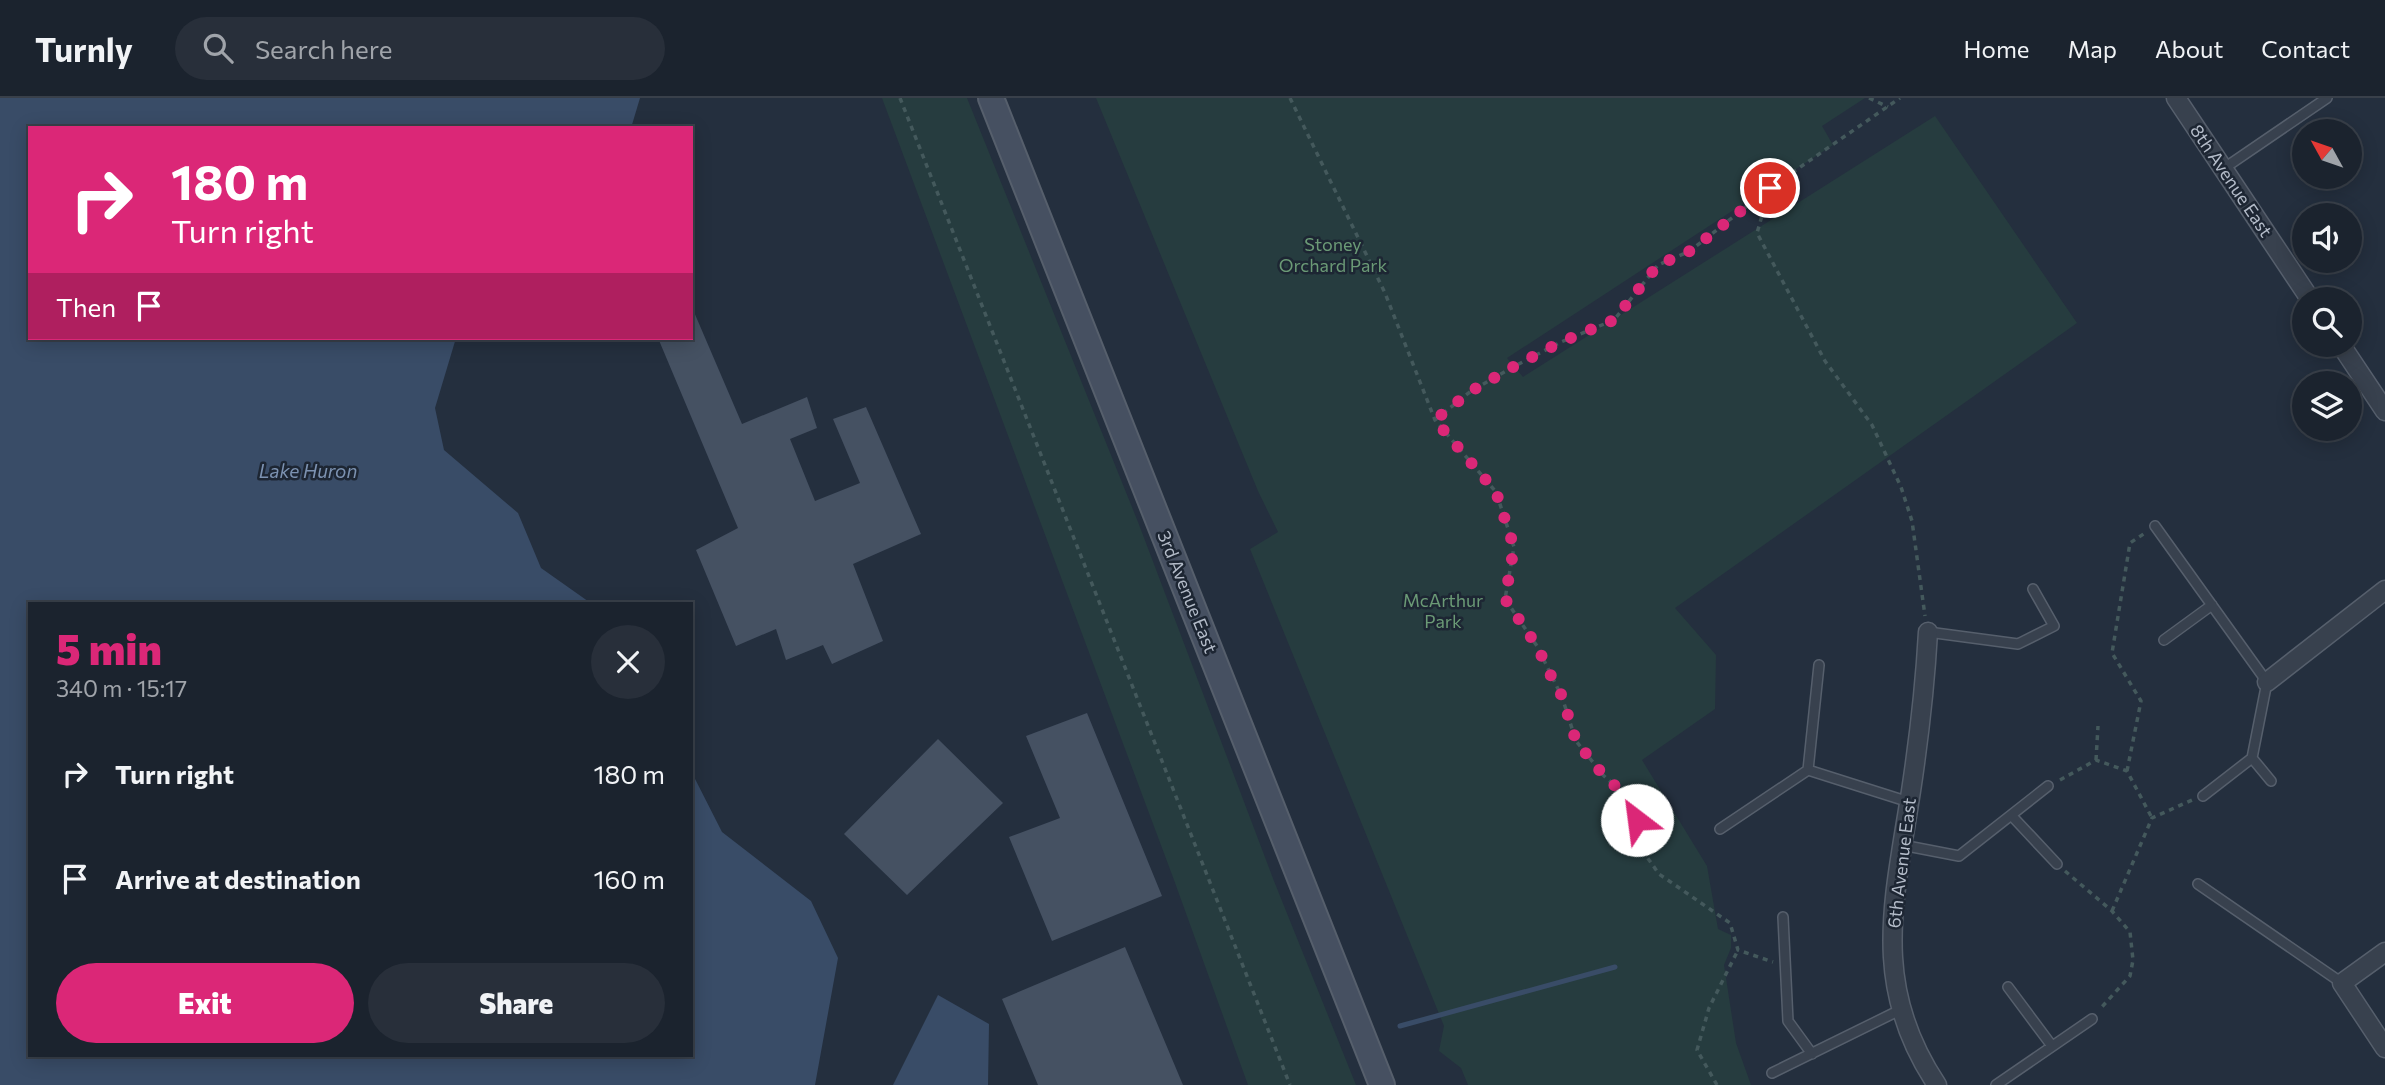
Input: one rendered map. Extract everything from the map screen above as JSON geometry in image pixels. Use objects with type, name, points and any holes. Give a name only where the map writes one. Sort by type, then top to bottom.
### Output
[{"type":"main road","name":"3rd Avenue East","points":[[991,98],[1382,1085]]},
{"type":"street","name":"8th Avenue East","points":[[2176,98],[2302,287]]},
{"type":"street","points":[[2349,357],[2385,411]]},
{"type":"street","points":[[2267,682],[2385,590]]},
{"type":"street","name":"6th Avenue East","points":[[1928,632],[1923,709],[1893,903],[1893,968],[1900,1010],[1916,1051],[1937,1085]]},
{"type":"street","points":[[2385,952],[2342,983],[2385,1048]]},
{"type":"lane","points":[[2223,169],[2328,98]]},
{"type":"lane","points":[[2155,526],[2267,682],[2252,758],[2203,796]]},
{"type":"lane","points":[[1928,632],[2018,645],[2054,626],[2033,589]]},
{"type":"lane","points":[[2164,640],[2212,605]]},
{"type":"lane","points":[[1808,770],[1819,665]]},
{"type":"lane","points":[[2252,758],[2272,781]]},
{"type":"lane","points":[[1808,770],[1909,802]]},
{"type":"lane","points":[[1720,829],[1808,770]]},
{"type":"lane","points":[[1902,845],[1959,856],[2048,786]]},
{"type":"lane","points":[[2011,815],[2057,864]]},
{"type":"lane","points":[[2198,884],[2342,983]]},
{"type":"lane","points":[[1783,916],[1788,1021],[1812,1054]]},
{"type":"lane","points":[[2008,987],[2052,1046]]},
{"type":"lane","points":[[1772,1073],[1900,1010]]},
{"type":"lane","points":[[1996,1085],[2092,1018]]},
{"type":"path","points":[[900,98],[1290,1085]]},
{"type":"path","points":[[1290,98],[1385,293],[1435,420],[1496,492],[1514,547],[1505,599],[1542,656],[1562,696],[1576,741],[1604,776],[1632,801],[1647,858],[1660,874],[1730,923],[1738,950],[1709,1008],[1697,1050],[1717,1085]]},
{"type":"path","points":[[1869,98],[1888,107]]},
{"type":"path","points":[[1435,420],[1471,391],[1515,366],[1561,342],[1614,320],[1658,265],[1690,251],[1770,188],[1900,98]]},
{"type":"path","points":[[1770,188],[1757,233],[1825,361],[1872,425],[1901,487],[1912,522],[1928,632]]},
{"type":"path","points":[[2152,818],[2127,771],[2141,702],[2112,653],[2130,543],[2155,526]]},
{"type":"path","points":[[2096,760],[2098,726]]},
{"type":"path","points":[[2048,786],[2096,760],[2127,771]]},
{"type":"path","points":[[2112,911],[2152,818],[2203,796]]},
{"type":"path","points":[[2057,864],[2112,911],[2130,932],[2133,960],[2130,976],[2092,1018]]},
{"type":"path","points":[[1738,950],[1785,965]]},
{"type":"green space","points":[[882,98],[967,98],[1138,522],[1274,881],[1356,1085],[1248,1085]]},
{"type":"green space","name":"McArthur Park","points":[[1096,98],[1865,98],[1822,126],[1833,145],[1507,358],[1523,377],[1935,116],[2077,323],[1675,608],[1716,655],[1715,709],[1642,760],[1707,866],[1718,929],[1731,935],[1731,948],[1724,965],[1736,1043],[1751,1085],[1468,1085],[1461,1068],[1439,1051],[1444,1026],[1250,549],[1278,532],[1258,491]]},
{"type":"water","name":"Lake Huron","points":[[0,98],[640,98],[632,126],[28,126],[28,340],[455,340],[435,408],[444,450],[518,513],[541,568],[589,602],[28,602],[28,1057],[693,1057],[693,775],[722,832],[811,901],[838,958],[815,1085],[0,1085]]},
{"type":"water","points":[[938,995],[989,1024],[988,1085],[893,1085]]},
{"type":"building","points":[[693,310],[742,424],[807,397],[817,428],[790,439],[815,501],[860,483],[833,419],[866,407],[921,534],[853,564],[883,641],[832,664],[823,645],[786,660],[776,629],[736,646],[696,550],[738,528],[659,340],[693,340]]},
{"type":"building","points":[[1087,713],[1162,896],[1052,941],[1009,837],[1060,818],[1026,736]]},
{"type":"building","points":[[938,739],[1003,803],[907,895],[844,834]]},
{"type":"building","points":[[1125,947],[1183,1085],[1038,1085],[1002,999]]},
{"type":"waterway","points":[[1400,1026],[1615,967]]},
{"type":"route","points":[[1637,820],[1632,801],[1604,776],[1576,741],[1562,696],[1537,646],[1505,599],[1514,547],[1496,492],[1435,420],[1471,391],[1515,366],[1561,342],[1614,320],[1658,265],[1690,251],[1770,188]]},
{"type":"park label","name":"Stoney Orchard Park","points":[[1333,255]]}]
